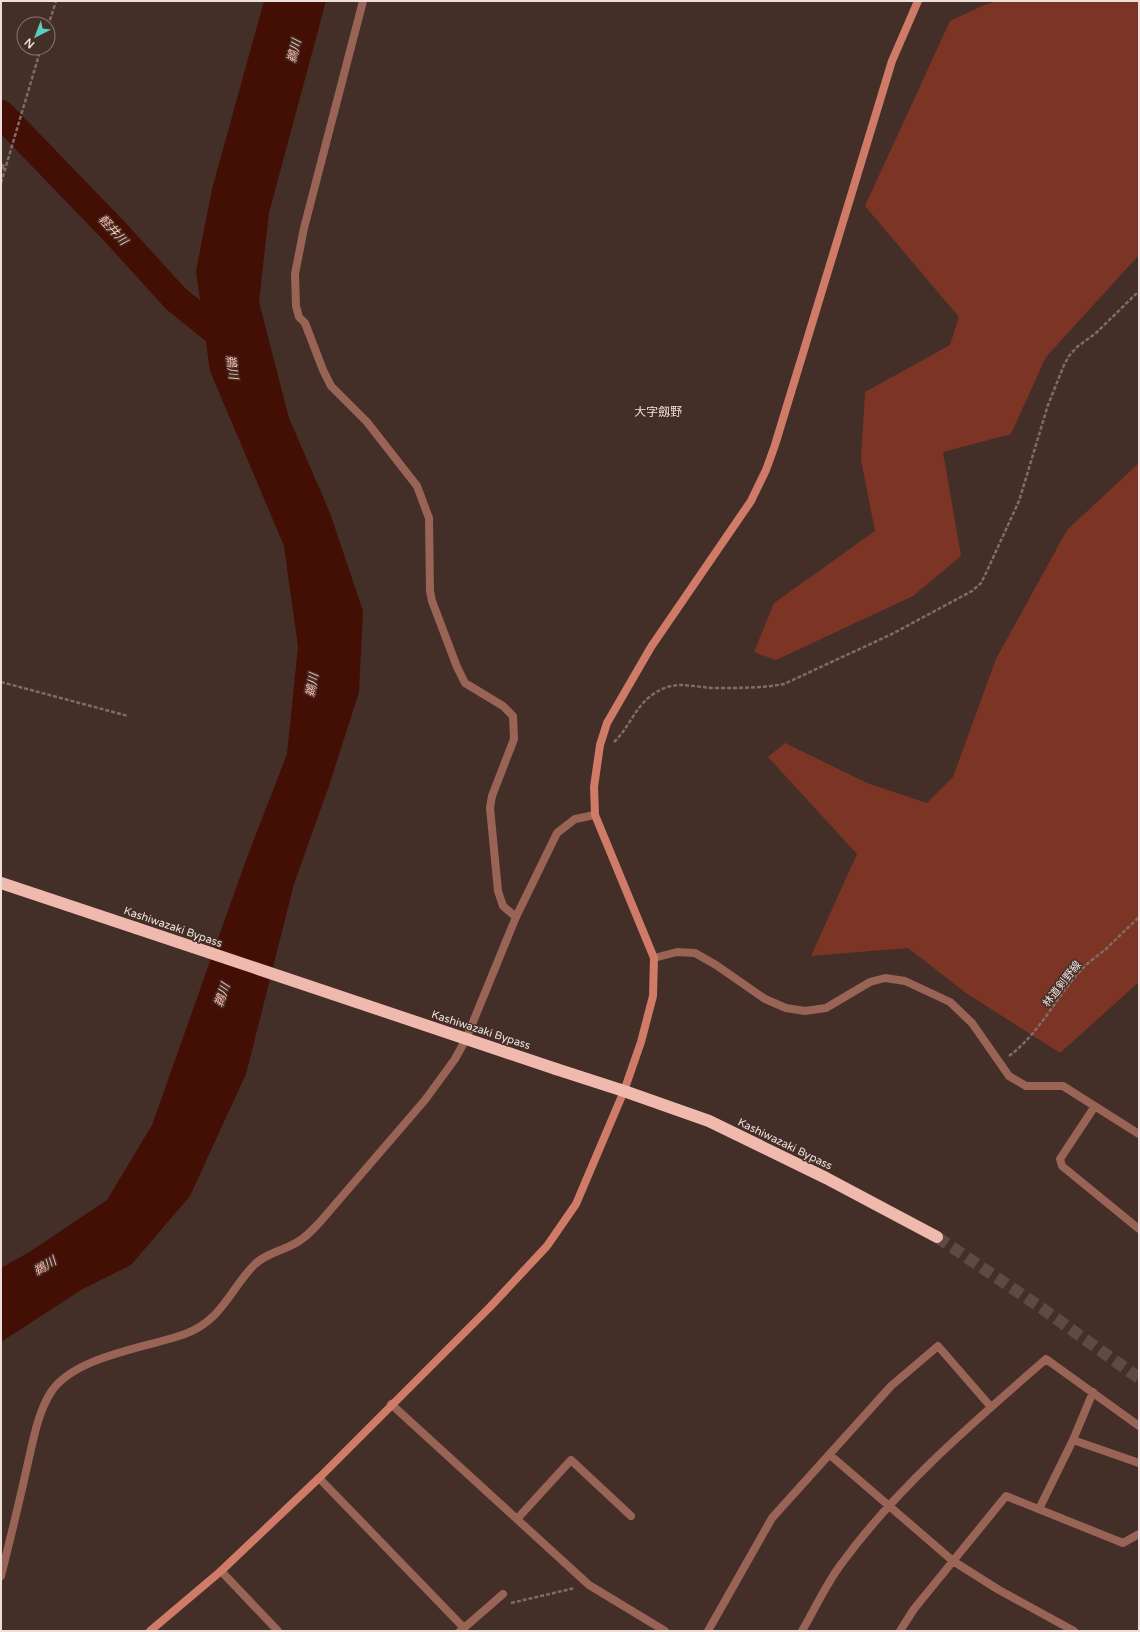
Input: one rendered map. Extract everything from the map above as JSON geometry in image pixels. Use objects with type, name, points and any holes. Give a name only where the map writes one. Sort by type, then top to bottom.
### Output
[{"type":"highway","name":"Kashiwazaki Bypass","points":[[1,882],[624,1091],[709,1121],[826,1178],[937,1237]]},
{"type":"street","points":[[363,1],[304,228],[295,274],[296,306],[299,317],[305,323],[323,370],[331,386],[367,422],[417,486],[429,518],[430,591],[432,601],[457,667],[465,683],[503,706],[513,716],[514,738],[492,796],[490,808],[498,891],[503,906],[516,917]]},
{"type":"street","points":[[150,1631],[221,1571],[319,1478],[391,1404],[490,1307],[547,1246],[576,1204],[624,1091],[641,1042],[653,996],[654,958],[595,814],[594,787],[600,745],[608,723],[643,659],[694,582],[751,501],[766,470],[775,445],[892,61],[918,1]]},
{"type":"street","points":[[1,1576],[39,1419],[52,1392],[71,1372],[87,1364],[186,1334],[204,1325],[220,1310],[237,1284],[256,1264],[278,1250],[302,1240],[320,1222],[425,1100],[455,1059],[466,1039],[516,917],[557,833],[575,819],[595,814]]},
{"type":"street","points":[[654,958],[677,952],[695,953],[716,965],[765,999],[786,1008],[805,1011],[826,1008],[870,982],[885,978],[905,981],[950,1002],[972,1023],[1009,1076],[1026,1086],[1063,1086],[1139,1134]]},
{"type":"street","points":[[1095,1106],[1060,1158],[1062,1166],[1139,1229]]},
{"type":"street","points":[[708,1631],[772,1518],[891,1386],[938,1346],[991,1407]]},
{"type":"street","points":[[802,1631],[841,1563],[889,1506],[936,1457],[1046,1359],[1139,1426]]},
{"type":"street","points":[[1039,1509],[1073,1440],[1093,1392]]},
{"type":"street","points":[[391,1404],[589,1585],[665,1631]]},
{"type":"street","points":[[1073,1440],[1139,1463]]},
{"type":"street","points":[[830,1455],[953,1561],[999,1590],[1074,1631]]},
{"type":"street","points":[[517,1519],[571,1460],[631,1516]]},
{"type":"street","points":[[319,1478],[462,1629],[503,1594]]},
{"type":"street","points":[[900,1631],[914,1609],[1006,1496],[1123,1543],[1139,1534]]},
{"type":"street","points":[[221,1571],[278,1631]]},
{"type":"path","points":[[51,16],[56,1]]},
{"type":"path","points":[[1,182],[39,56]]},
{"type":"path","points":[[1,164],[5,167]]},
{"type":"path","points":[[1,170],[5,167]]},
{"type":"path","points":[[600,745],[609,746],[616,741],[644,701],[660,690],[682,684],[714,688],[733,688],[767,687],[784,684],[892,634],[972,591],[980,583],[986,573],[1019,501],[1048,404],[1064,365],[1077,347],[1096,332],[1139,291]]},
{"type":"path","points":[[1,682],[128,716]]},
{"type":"path","name":"林道剣野線","points":[[999,1062],[1018,1049],[1047,1016],[1058,999],[1083,969],[1139,917]]},
{"type":"path","points":[[486,1608],[589,1585]]},
{"type":"shaded area","points":[[998,1],[1139,2],[1139,255],[1046,357],[1011,434],[943,452],[961,556],[913,596],[776,660],[754,652],[774,603],[875,531],[861,460],[865,392],[950,345],[959,317],[865,206],[950,21],[984,5]]},
{"type":"shaded area","points":[[1139,463],[1139,982],[1060,1053],[966,993],[908,948],[811,956],[857,854],[768,757],[785,743],[867,783],[927,803],[953,777],[996,659],[1067,530]]},
{"type":"water","name":"鵜川","points":[[264,1],[326,1],[269,213],[259,302],[289,418],[330,513],[363,611],[359,692],[329,786],[294,884],[246,1074],[190,1196],[131,1265],[81,1290],[1,1342],[1,1268],[31,1251],[107,1200],[152,1125],[246,860],[287,754],[298,647],[284,546],[210,371],[196,271],[212,189]]},
{"type":"waterway","name":"軽井川","points":[[1,114],[115,232],[176,299],[228,341]]},
{"type":"tunnel","points":[[937,1237],[1043,1309],[1139,1378]]},
{"type":"district","name":"大字劔野","points":[[658,412]]}]
